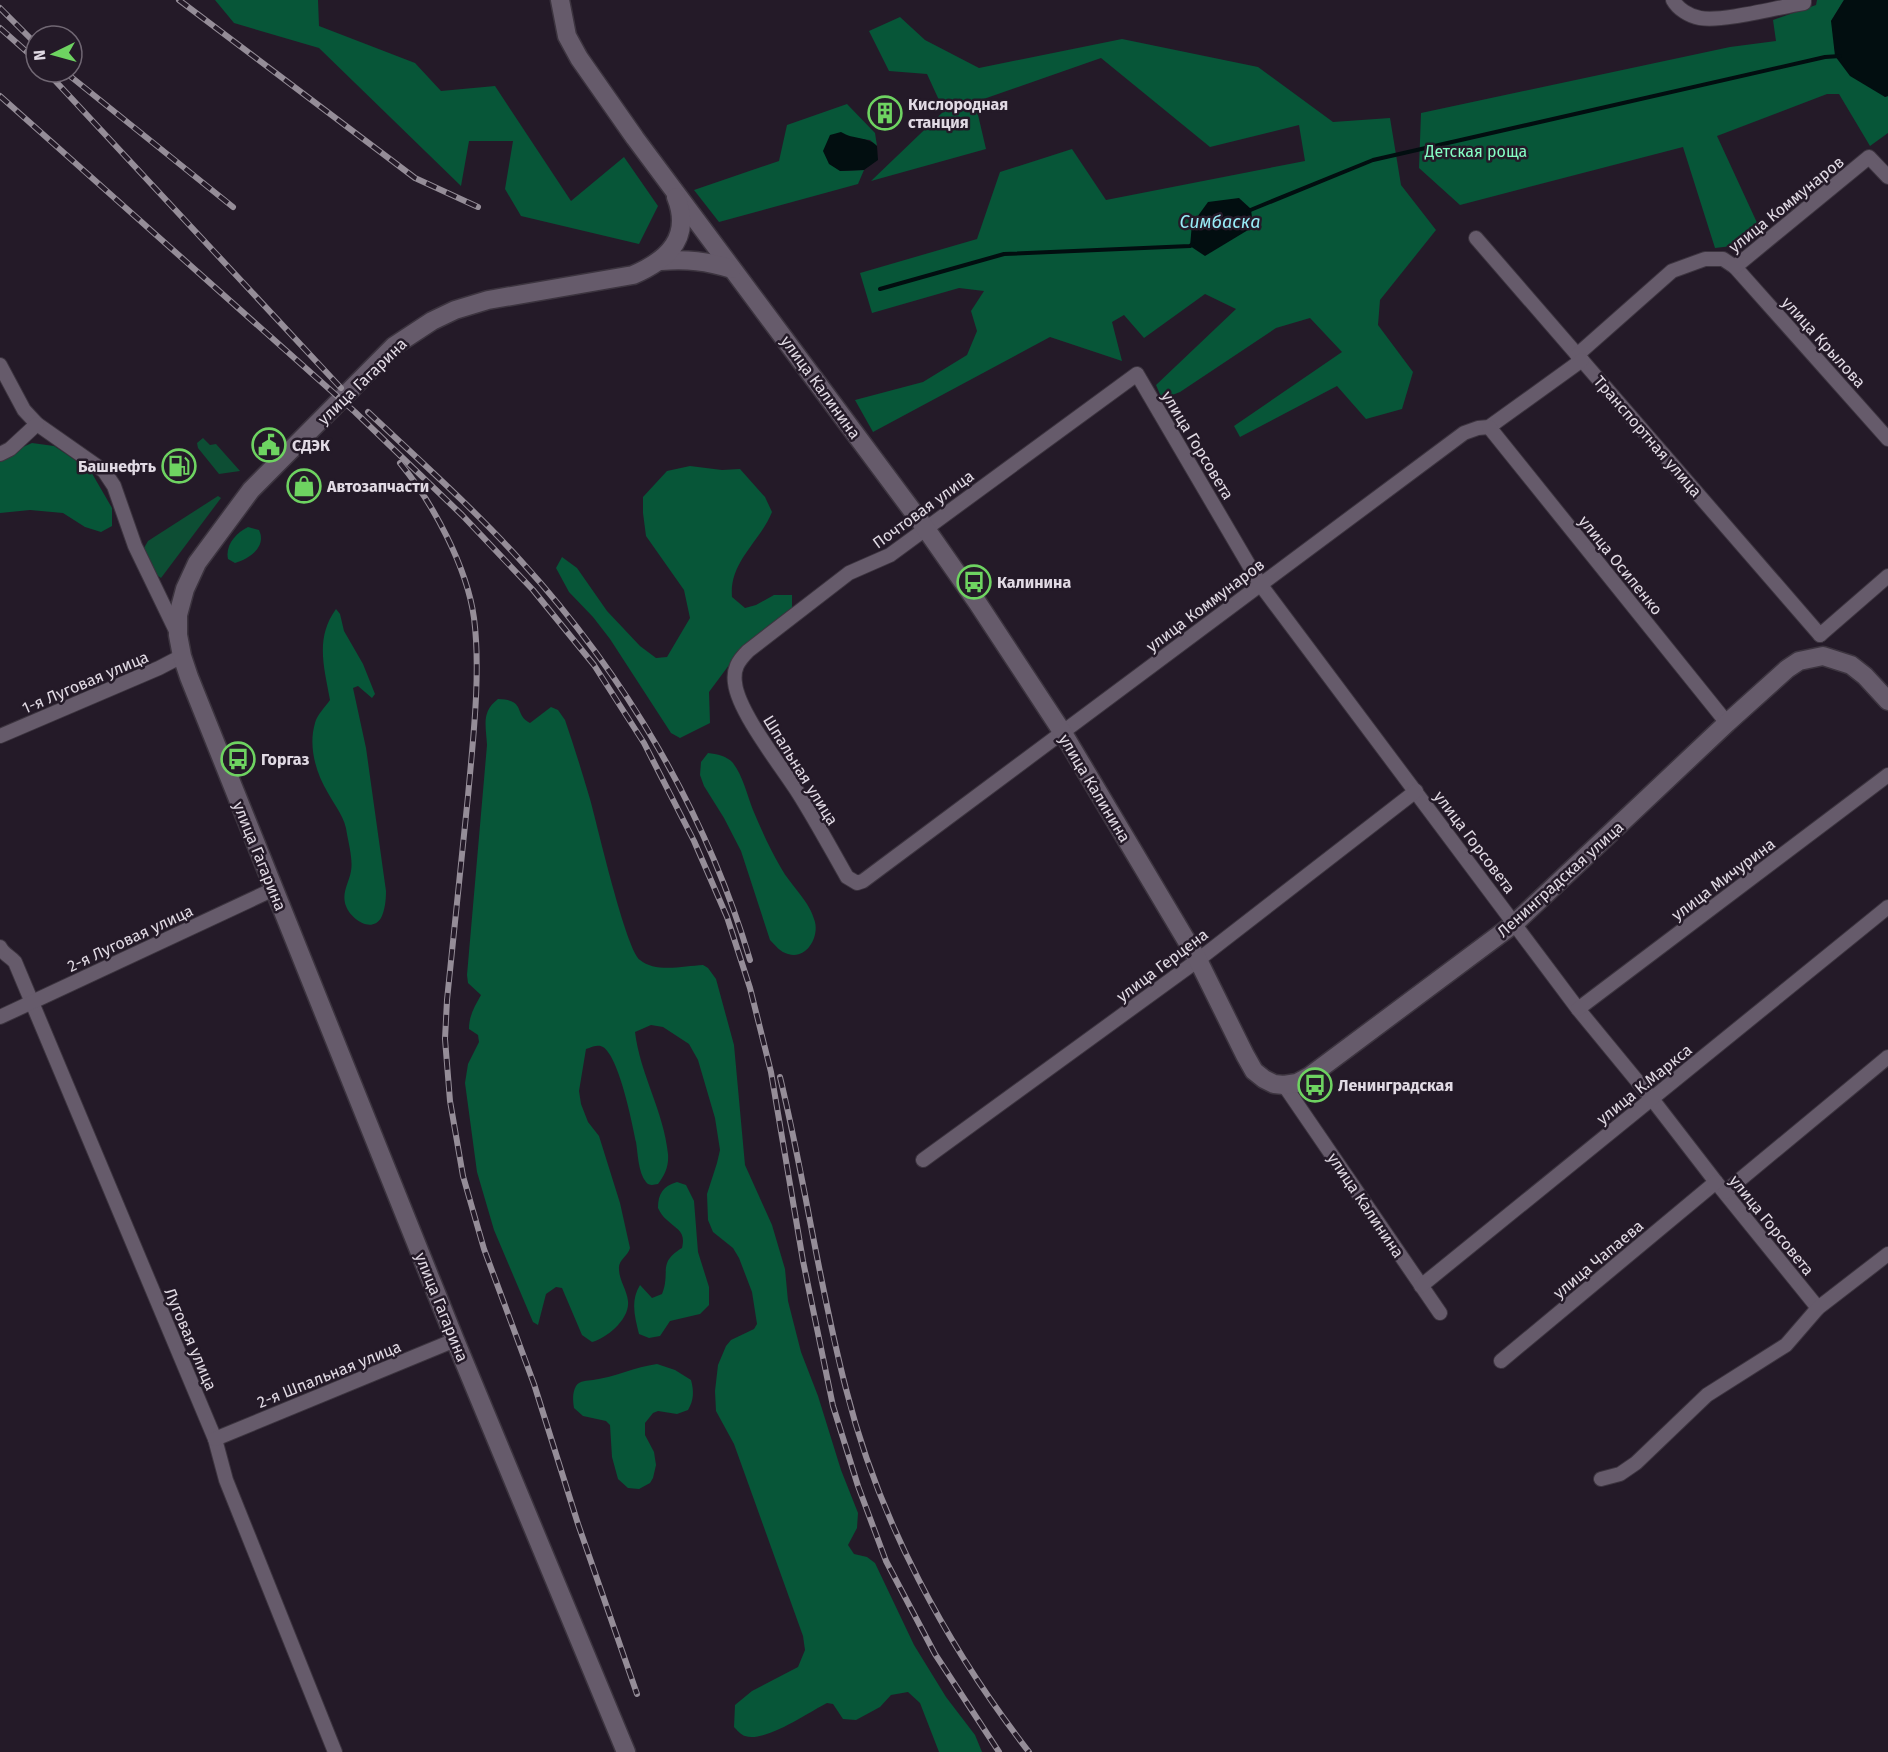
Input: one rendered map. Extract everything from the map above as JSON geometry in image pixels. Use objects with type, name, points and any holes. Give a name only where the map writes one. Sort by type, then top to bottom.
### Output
[{"type":"main road","name":"улица Калинина","points":[[560,0],[567,36],[579,58],[672,189],[926,529],[972,594],[1063,733],[1198,960],[1254,1071],[1264,1080],[1284,1085]]},
{"type":"main road","name":"улица Гагарина","points":[[626,1752],[455,1340],[182,656],[178,635],[178,615],[185,589],[197,563],[251,490],[394,346],[432,321],[455,310],[520,293],[633,275],[661,261],[676,242],[680,229],[679,204],[672,189]]},
{"type":"main road","points":[[661,261],[695,260],[711,262],[732,269]]},
{"type":"main road","points":[[1823,656],[1851,664],[1888,701]]},
{"type":"main road","name":"Ленинградская улица","points":[[1284,1085],[1297,1083],[1310,1076],[1515,923],[1787,669],[1799,661],[1823,656]]},
{"type":"street","points":[[1673,0],[1677,8],[1699,18],[1721,17],[1804,1]]},
{"type":"street","name":"улица Коммунаров","points":[[852,881],[857,883],[863,881],[1464,433],[1489,427],[1580,357],[1672,271],[1705,258],[1723,259],[1735,267],[1869,157],[1888,177]]},
{"type":"street","name":"Транспортная улица","points":[[1476,238],[1820,635]]},
{"type":"street","name":"улица Крылова","points":[[1735,267],[1888,439]]},
{"type":"street","points":[[0,365],[24,410],[37,424],[104,471],[114,486],[135,546],[178,635]]},
{"type":"street","name":"Почтовая улица","points":[[734,672],[738,662],[748,651],[849,573],[890,555],[1137,374]]},
{"type":"street","name":"улица Горсовета","points":[[1137,374],[1260,584],[1578,1009],[1818,1308]]},
{"type":"street","points":[[0,454],[10,449],[37,424]]},
{"type":"street","name":"улица Осипенко","points":[[1489,427],[1727,723]]},
{"type":"street","points":[[1823,656],[1820,635],[1888,576]]},
{"type":"street","name":"1-я Луговая улица","points":[[0,736],[182,656]]},
{"type":"street","name":"Шпальная улица","points":[[734,672],[735,685],[743,708],[800,796],[847,877],[852,881]]},
{"type":"street","name":"улица Мичурина","points":[[1578,1009],[1888,776]]},
{"type":"street","name":"улица Герцена","points":[[923,1160],[1198,960],[1416,791]]},
{"type":"street","name":"2-я Луговая улица","points":[[0,1017],[274,889]]},
{"type":"street","name":"улица К.Маркса","points":[[1421,1286],[1888,907]]},
{"type":"street","name":"Луговая улица","points":[[0,946],[4,954],[15,962],[215,1439],[226,1480],[335,1752]]},
{"type":"street","name":"улица Чапаева","points":[[1501,1361],[1888,1057]]},
{"type":"street","name":"улица Калинина","points":[[1284,1085],[1440,1312]]},
{"type":"street","points":[[1601,1479],[1620,1474],[1636,1463],[1707,1395],[1786,1345],[1818,1308],[1888,1254]]},
{"type":"street","name":"2-я Шпальная улица","points":[[215,1439],[455,1340]]},
{"type":"green space","points":[[215,0],[318,0],[319,26],[415,63],[441,91],[495,86],[571,201],[624,157],[658,206],[639,244],[521,216],[505,189],[513,141],[469,141],[461,186],[319,48],[234,23]]},
{"type":"green space","name":"Детская роща","points":[[1817,0],[1844,0],[1831,21],[1885,97],[1888,96],[1888,133],[1870,146],[1839,94],[1827,94],[1717,136],[1759,227],[1741,245],[1715,248],[1683,147],[1460,205],[1419,168],[1421,113],[1730,47],[1776,41],[1773,20],[1816,5]]},
{"type":"green space","points":[[900,17],[925,40],[979,68],[1122,39],[1258,67],[1333,122],[1390,118],[1401,185],[1436,230],[1380,300],[1378,325],[1413,372],[1402,409],[1366,419],[1337,386],[1240,437],[1234,426],[1342,352],[1310,318],[1276,328],[1180,392],[1162,399],[1156,385],[1236,309],[1205,294],[1144,338],[1124,315],[1112,322],[1122,361],[1050,337],[873,432],[855,400],[923,382],[967,355],[977,331],[971,311],[984,291],[959,288],[872,313],[860,273],[977,239],[1000,172],[1072,149],[1106,200],[1305,161],[1299,125],[1210,147],[1101,58],[975,102],[986,149],[871,181],[944,111],[927,74],[889,71],[869,31]]},
{"type":"green space","points":[[847,104],[875,133],[877,146],[870,140],[852,138],[840,171],[864,170],[858,184],[719,222],[694,190],[779,161],[787,125]]},
{"type":"green space","points":[[203,438],[210,445],[216,444],[240,471],[219,474],[198,448],[197,443]]},
{"type":"green space","points":[[32,443],[54,446],[90,470],[112,508],[112,526],[101,532],[85,527],[63,513],[30,510],[0,513],[0,457]]},
{"type":"green space","points":[[690,466],[722,470],[740,469],[765,497],[772,512],[735,573],[732,597],[745,608],[774,595],[792,595],[792,613],[735,657],[709,692],[710,723],[680,738],[671,733],[610,639],[569,592],[556,568],[562,557],[577,568],[607,611],[640,646],[656,658],[667,657],[690,618],[684,590],[646,536],[643,497],[667,471]]},
{"type":"green space","points":[[218,496],[221,498],[161,578],[153,572],[144,548],[148,541]]},
{"type":"green space","points":[[248,527],[259,530],[261,542],[251,555],[235,563],[228,559],[228,549],[236,536]]},
{"type":"green space","points":[[336,609],[340,614],[344,631],[363,664],[375,694],[372,698],[358,686],[353,688],[366,748],[386,891],[381,918],[372,925],[356,919],[346,906],[345,892],[352,862],[346,828],[320,777],[314,760],[312,741],[316,720],[330,700],[323,642],[329,620]]},
{"type":"green space","points":[[498,699],[513,702],[522,716],[530,723],[551,707],[558,710],[565,720],[590,799],[627,934],[640,960],[662,968],[703,965],[716,979],[734,1045],[745,1165],[772,1225],[785,1269],[788,1301],[801,1352],[858,1513],[857,1528],[848,1545],[854,1554],[867,1557],[875,1563],[914,1645],[946,1697],[975,1735],[982,1752],[939,1752],[920,1703],[908,1692],[891,1695],[880,1707],[856,1720],[843,1719],[833,1704],[827,1703],[787,1726],[764,1735],[745,1736],[734,1727],[735,1705],[752,1691],[798,1667],[805,1650],[803,1636],[734,1444],[716,1411],[715,1391],[718,1365],[726,1346],[731,1340],[754,1329],[757,1324],[752,1292],[739,1258],[733,1248],[713,1232],[708,1220],[707,1194],[720,1150],[715,1118],[698,1060],[689,1044],[663,1027],[651,1025],[635,1032],[642,1063],[666,1138],[668,1162],[658,1184],[648,1184],[641,1173],[624,1091],[614,1063],[603,1047],[586,1049],[579,1091],[588,1122],[599,1136],[620,1203],[630,1248],[619,1266],[628,1308],[621,1321],[611,1332],[592,1342],[582,1335],[562,1288],[556,1287],[546,1294],[538,1325],[533,1322],[494,1230],[477,1172],[465,1083],[468,1064],[479,1042],[478,1035],[469,1029],[469,1024],[481,995],[468,983],[467,975],[487,745],[486,719],[489,709]]},
{"type":"green space","points":[[708,753],[725,757],[736,768],[773,854],[813,914],[815,935],[810,946],[800,954],[785,953],[770,940],[741,851],[700,775],[701,762]]},
{"type":"green space","points":[[677,1182],[686,1185],[694,1201],[698,1252],[709,1287],[709,1305],[700,1314],[670,1321],[660,1336],[649,1338],[639,1334],[634,1309],[635,1297],[640,1285],[652,1298],[662,1294],[667,1263],[674,1253],[682,1248],[682,1234],[658,1208],[662,1191]]},
{"type":"green space","points":[[657,1364],[675,1370],[691,1380],[692,1399],[688,1410],[677,1414],[658,1411],[653,1413],[645,1423],[645,1435],[654,1452],[656,1465],[653,1478],[650,1483],[639,1489],[628,1488],[618,1479],[612,1457],[610,1425],[606,1421],[583,1416],[574,1408],[574,1391],[576,1386],[582,1382]]},
{"type":"water","points":[[1844,0],[1888,0],[1888,96],[1885,97],[1850,76],[1835,56],[1831,21]]},
{"type":"water","points":[[841,132],[865,139],[877,146],[878,160],[864,170],[840,171],[829,164],[823,151],[830,135]]},
{"type":"water","name":"Симбаска","points":[[1239,198],[1251,209],[1253,227],[1205,256],[1190,246],[1192,224],[1208,202]]},
{"type":"waterway","points":[[1248,211],[1373,160],[1825,57],[1840,56]]},
{"type":"waterway","points":[[880,289],[1004,254],[1190,246],[1193,244]]},
{"type":"railway","points":[[179,0],[415,178],[478,207]]},
{"type":"railway","points":[[0,8],[24,32]]},
{"type":"railway","points":[[0,28],[24,49]]},
{"type":"railway","points":[[58,84],[341,388]]},
{"type":"railway","points":[[80,84],[233,207]]},
{"type":"railway","points":[[0,96],[355,412],[462,515],[533,590],[594,665],[644,743],[694,841],[727,917],[750,988],[771,1072],[803,1261],[833,1406],[858,1486],[886,1561],[935,1654],[999,1752]]},
{"type":"railway","points":[[368,412],[503,541],[559,605],[628,698],[686,799],[732,905],[750,960]]},
{"type":"railway","points":[[400,463],[447,536],[470,598],[476,639],[474,730],[445,1039],[450,1101],[463,1176],[484,1249],[534,1384],[578,1524],[637,1694]]},
{"type":"railway","points":[[780,1077],[836,1350],[860,1438],[877,1486],[897,1534],[943,1625],[970,1669],[1029,1752]]},
{"type":"place","name":"Кислородная станция","points":[[885,113]]},
{"type":"place","name":"СДЭК","points":[[269,445]]},
{"type":"place","name":"Башнефть","points":[[179,466]]},
{"type":"place","name":"Автозапчасти","points":[[304,486]]},
{"type":"place","name":"Калинина","points":[[974,582]]},
{"type":"place","name":"Горгаз","points":[[238,759]]},
{"type":"place","name":"Ленинградская","points":[[1315,1085]]}]
